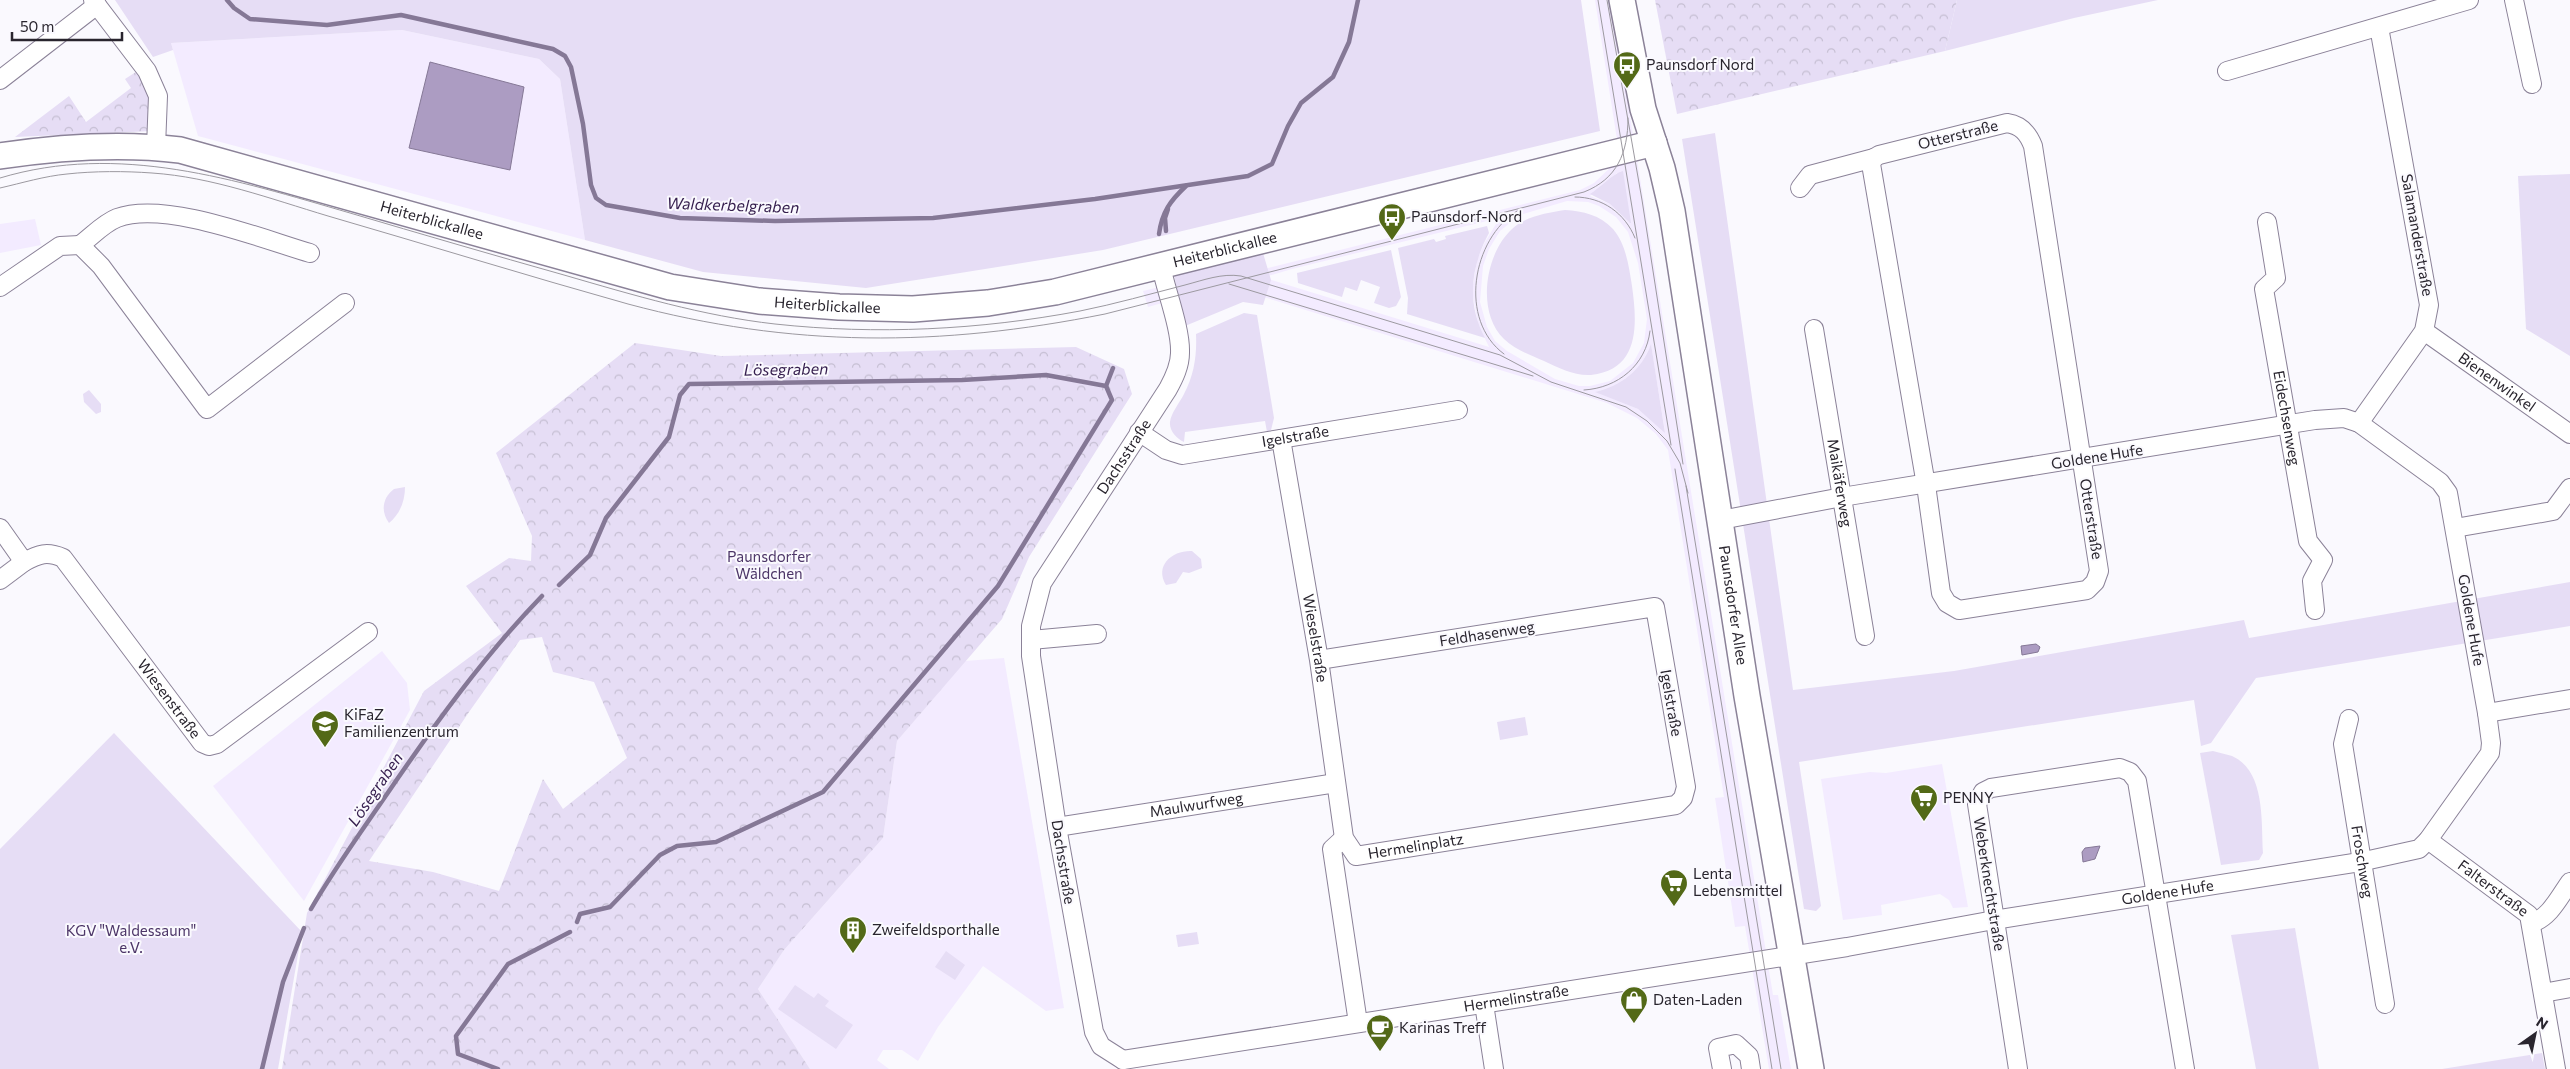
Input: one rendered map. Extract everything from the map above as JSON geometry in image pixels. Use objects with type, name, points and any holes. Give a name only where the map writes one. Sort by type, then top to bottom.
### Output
[{"type":"main road","name":"Paunsdorfer Allee","points":[[1622,0],[1643,109],[1672,211],[1720,520],[1811,1069]]},
{"type":"main road","name":"Heiterblickallee","points":[[0,156],[80,147],[156,147],[180,150],[670,287],[759,301],[840,307],[913,309],[988,303],[1055,292],[1654,143]]},
{"type":"street","points":[[2227,71],[2469,0]]},
{"type":"street","points":[[2514,0],[2532,84]]},
{"type":"street","points":[[0,80],[95,2],[147,71],[158,96],[156,147]]},
{"type":"street","name":"Salamanderstraße","points":[[2359,422],[2424,330],[2429,304],[2379,27]]},
{"type":"street","name":"Otterstraße","points":[[1800,188],[1810,175],[1874,158],[2007,123],[2023,129],[2029,136],[2033,146],[2099,571],[2095,582],[2087,590],[1959,610],[1947,603],[1941,594],[1926,485],[1871,164],[1874,158]]},
{"type":"street","points":[[0,287],[60,246],[80,245],[117,218],[130,214],[151,214],[213,224],[310,253]]},
{"type":"street","name":"Eidechsenweg","points":[[2268,222],[2276,278],[2264,288],[2308,541],[2324,560],[2312,581],[2315,610]]},
{"type":"street","points":[[80,245],[101,266],[207,409],[345,303]]},
{"type":"street","name":"Dachsstraße","points":[[1121,1064],[1101,1046],[1094,1032],[1057,827],[1031,656],[1030,626],[1042,583],[1174,379],[1180,359],[1179,341],[1161,266]]},
{"type":"street","name":"Maikäferweg","points":[[1814,330],[1865,636]]},
{"type":"street","name":"Bienenwinkel","points":[[2424,330],[2570,434]]},
{"type":"street","name":"Igelstraße","points":[[1139,432],[1166,450],[1182,455],[1458,410]]},
{"type":"street","name":"Goldene Hufe","points":[[1720,520],[1842,498],[2287,425],[2330,418],[2344,418],[2359,422],[2445,487],[2456,528],[2487,713],[2491,743],[2490,753],[2428,840],[2419,849],[2360,862],[1994,920],[1847,948],[1791,955]]},
{"type":"street","name":"Wieselstraße","points":[[1281,439],[1319,660],[1344,838]]},
{"type":"street","points":[[2456,528],[2553,511],[2570,488]]},
{"type":"street","points":[[0,528],[24,562],[0,580]]},
{"type":"street","name":"Wiesenstraße","points":[[24,562],[40,553],[53,554],[63,558],[202,743],[209,746],[218,744],[368,632]]},
{"type":"street","name":"Igelstraße","points":[[1654,607],[1686,787],[1683,798]]},
{"type":"street","name":"Feldhasenweg","points":[[1319,660],[1654,607]]},
{"type":"street","points":[[1031,640],[1097,634]]},
{"type":"street","points":[[2487,713],[2570,699]]},
{"type":"street","name":"Froschweg","points":[[2349,719],[2343,744],[2360,862],[2385,1004]]},
{"type":"street","name":"Weberknechtstraße","points":[[2018,1069],[1977,804],[1979,798],[1991,788],[2120,768],[2130,772],[2137,781],[2185,1069]]},
{"type":"street","name":"Maulwurfweg","points":[[1057,827],[1336,783]]},
{"type":"street","name":"Hermelinplatz","points":[[1344,838],[1356,856],[1676,805],[1683,798]]},
{"type":"street","points":[[1344,838],[1332,849],[1358,1023]]},
{"type":"street","name":"Falterstraße","points":[[2428,840],[2520,907],[2528,915],[2531,923],[2556,1069]]},
{"type":"street","points":[[2531,923],[2538,922],[2548,914],[2570,882]]},
{"type":"street","name":"Hermelinstraße","points":[[1121,1064],[1358,1023],[1791,955]]},
{"type":"street","points":[[2543,993],[2570,988]]},
{"type":"street","points":[[1484,1004],[1494,1069]]},
{"type":"street","points":[[1722,1069],[1718,1048],[1736,1044],[1750,1063]]},
{"type":"shaded area","points":[[1595,0],[1611,0],[1773,995],[1778,995],[1791,1069],[1769,1069],[1745,926],[1735,927],[1715,798],[1724,797],[1668,450],[1656,434],[1637,418],[1607,403],[1254,294],[1180,298],[1148,307],[1143,291],[1226,271],[1248,273],[1580,190],[1594,183],[1613,165],[1619,152]],"holes":[[[1617,173],[1630,223],[1610,204],[1590,196]],[[1567,201],[1588,202],[1599,206],[1616,217],[1628,232],[1638,263],[1647,319],[1644,343],[1633,363],[1610,381],[1590,386],[1579,386],[1555,379],[1507,351],[1495,341],[1487,327],[1480,302],[1483,266],[1489,249],[1500,231],[1520,215]],[[1495,219],[1496,224],[1477,260],[1472,291],[1478,324],[1489,347],[1268,279],[1268,276]],[[1651,345],[1665,432],[1638,409],[1596,392],[1614,386],[1641,365]]]},
{"type":"shaded area","points":[[402,30],[539,59],[560,79],[585,240],[198,136],[171,43]]},
{"type":"shaded area","points":[[430,62],[524,87],[510,170],[409,148]]},
{"type":"shaded area","points":[[35,219],[41,245],[0,253],[0,224]]},
{"type":"shaded area","points":[[2036,644],[2040,647],[2038,652],[2022,655],[2021,646]]},
{"type":"shaded area","name":"KiFaZ Familienzentrum","points":[[382,651],[407,683],[410,710],[304,901],[213,786]]},
{"type":"shaded area","points":[[1004,658],[1064,1008],[1046,1011],[983,966],[938,1027],[918,1061],[902,1050],[883,1050],[877,1060],[889,1069],[810,1069],[758,989],[784,950],[883,838],[897,741],[965,661]]},
{"type":"shaded area","points":[[1942,764],[1968,907],[1953,908],[1949,900],[1940,894],[1881,905],[1882,915],[1843,920],[1821,779],[1870,772],[1886,773]]},
{"type":"shaded area","points":[[2100,846],[2095,859],[2083,862],[2082,852],[2085,848]]},
{"type":"green space","points":[[115,0],[1581,0],[1600,131],[1103,250],[866,288],[703,272],[585,240],[560,79],[539,59],[402,30],[171,43],[173,50],[153,57]]},
{"type":"green space","points":[[1655,0],[1957,0],[1945,51],[1677,114]]},
{"type":"green space","points":[[1957,0],[2158,0],[2074,18],[1945,51]]},
{"type":"green space","points":[[139,70],[153,96],[153,131],[15,137],[69,96],[86,122],[131,88],[125,79]]},
{"type":"green space","points":[[1715,133],[1793,690],[1954,671],[2244,620],[2249,638],[2570,582],[2570,626],[2256,678],[2211,743],[2201,746],[2194,700],[1799,762],[1821,906],[1816,911],[1804,909],[1682,139]]},
{"type":"green space","points":[[1623,171],[1631,223],[1610,204],[1590,194]]},
{"type":"green space","points":[[2570,174],[2570,356],[2526,329],[2518,176]]},
{"type":"green space","points":[[1565,210],[1591,215],[1603,220],[1613,229],[1624,249],[1631,279],[1635,314],[1632,342],[1627,354],[1619,364],[1607,371],[1591,375],[1573,373],[1561,369],[1508,343],[1495,328],[1487,299],[1487,283],[1495,253],[1512,229],[1530,218]]},
{"type":"green space","points":[[1487,226],[1489,233],[1478,258],[1473,285],[1475,311],[1485,338],[1407,314],[1408,298],[1398,248],[1434,239],[1436,242],[1446,239],[1445,236]]},
{"type":"green space","points":[[1391,250],[1401,297],[1396,306],[1389,308],[1374,303],[1380,287],[1361,280],[1357,291],[1345,287],[1342,297],[1298,283],[1297,273]]},
{"type":"green space","points":[[1263,253],[1271,280],[1263,305],[1243,302],[1185,326],[1174,275]]},
{"type":"green space","points":[[1244,313],[1257,315],[1274,418],[1271,430],[1267,432],[1265,421],[1185,432],[1184,442],[1174,434],[1170,422],[1192,372],[1196,350],[1196,334]]},
{"type":"green space","name":"Paunsdorfer Wäldchen","points":[[635,343],[721,356],[1076,347],[1124,369],[1132,394],[1029,557],[1002,619],[897,741],[883,838],[784,950],[758,989],[810,1069],[282,1069],[307,913],[424,691],[502,633],[466,586],[509,558],[531,561],[532,536],[496,453]],"holes":[[[542,637],[553,672],[594,682],[627,758],[563,809],[543,779],[499,891],[433,872],[369,861],[520,640]]]},
{"type":"green space","points":[[1651,344],[1665,433],[1638,409],[1595,392],[1613,386],[1629,376],[1642,362]]},
{"type":"green space","points":[[89,390],[101,404],[101,412],[96,414],[84,402],[83,394]]},
{"type":"green space","points":[[405,487],[401,507],[389,523],[384,514],[385,500],[394,489]]},
{"type":"green space","points":[[1192,551],[1201,559],[1202,568],[1189,573],[1183,572],[1176,583],[1166,585],[1162,571],[1167,560],[1178,553]]},
{"type":"green space","points":[[1525,717],[1528,735],[1500,740],[1497,722]]},
{"type":"green space","name":"KGV \"Waldessaum\" e.V.","points":[[114,733],[302,932],[278,1069],[0,1069],[0,849]]},
{"type":"green space","points":[[2213,751],[2232,756],[2243,763],[2251,773],[2260,799],[2263,853],[2259,860],[2221,865],[2200,753]]},
{"type":"green space","points":[[2295,928],[2319,1069],[2256,1069],[2231,935]]},
{"type":"green space","points":[[1197,932],[1199,944],[1178,947],[1176,935]]},
{"type":"green space","points":[[946,951],[965,965],[955,980],[935,967]]},
{"type":"green space","points":[[795,985],[814,998],[818,993],[829,1001],[825,1006],[853,1025],[836,1049],[778,1009]]},
{"type":"green space","points":[[2542,1053],[2545,1069],[2442,1069]]},
{"type":"waterway","name":"Waldkerbelgraben","points":[[227,0],[234,8],[250,19],[327,25],[401,15],[553,49],[565,56],[571,67],[583,124],[591,185],[596,198],[606,205],[680,218],[775,221],[933,218],[1095,199],[1248,176],[1272,164],[1288,126],[1301,103],[1333,77],[1349,42],[1358,0]]},
{"type":"waterway","name":"Lösegraben","points":[[1159,234],[1162,219],[1168,207],[1186,186]]},
{"type":"waterway","name":"Lösegraben","points":[[1166,231],[1165,218],[1168,209]]},
{"type":"waterway","name":"Lösegraben","points":[[559,585],[590,555],[606,518],[669,437],[680,395],[689,384],[962,380],[1046,375],[1106,386],[1113,368]]},
{"type":"waterway","points":[[577,922],[580,914],[610,907],[660,855],[677,846],[716,842],[823,792],[998,586],[1112,400],[1106,386]]},
{"type":"waterway","name":"Lösegraben","points":[[311,909],[348,851],[441,717],[500,643],[542,596]]},
{"type":"waterway","name":"Lösegraben","points":[[262,1069],[283,982],[304,928]]},
{"type":"waterway","points":[[498,1069],[458,1054],[456,1036],[508,964],[570,932]]},
{"type":"tram line","points":[[1598,0],[1671,445]]},
{"type":"tram line","points":[[1607,0],[1642,200],[1683,464]]},
{"type":"tram line","points":[[0,188],[50,176],[77,173],[131,172],[174,175],[241,190],[628,304],[689,318],[749,329],[807,335],[866,338],[925,337],[984,333],[1105,314],[1584,192],[1605,180],[1618,163],[1626,142],[1628,118]]},
{"type":"tram line","points":[[0,178],[45,168],[89,164],[133,165],[221,178],[668,304],[721,316],[775,324],[890,330],[1004,323],[1080,311],[1227,275],[1241,276],[1500,355],[1551,382],[1626,407],[1647,421],[1667,441],[1680,463],[1688,493]]},
{"type":"tram line","points":[[1575,197],[1594,200],[1611,208],[1625,221],[1635,238]]},
{"type":"tram line","points":[[1504,354],[1490,339],[1480,321],[1476,301],[1476,280],[1481,260],[1490,240],[1502,224],[1517,211]]},
{"type":"tram line","points":[[1229,284],[1533,376]]},
{"type":"tram line","points":[[1584,390],[1608,385],[1628,372],[1643,354],[1650,331]]},
{"type":"tram line","points":[[1675,469],[1772,1069]]},
{"type":"tram line","points":[[1686,486],[1781,1069]]},
{"type":"place","name":"Paunsdorf Nord","points":[[1627,89]]},
{"type":"place","name":"Paunsdorf-Nord","points":[[1392,241]]},
{"type":"place","name":"KiFaZ Familienzentrum","points":[[325,748]]},
{"type":"place","name":"PENNY","points":[[1924,822]]},
{"type":"place","name":"Lenta Lebensmittel","points":[[1674,907]]},
{"type":"place","name":"Zweifeldsporthalle","points":[[853,954]]},
{"type":"place","name":"Daten-Laden","points":[[1634,1024]]},
{"type":"place","name":"Karinas Treff","points":[[1380,1052]]}]
